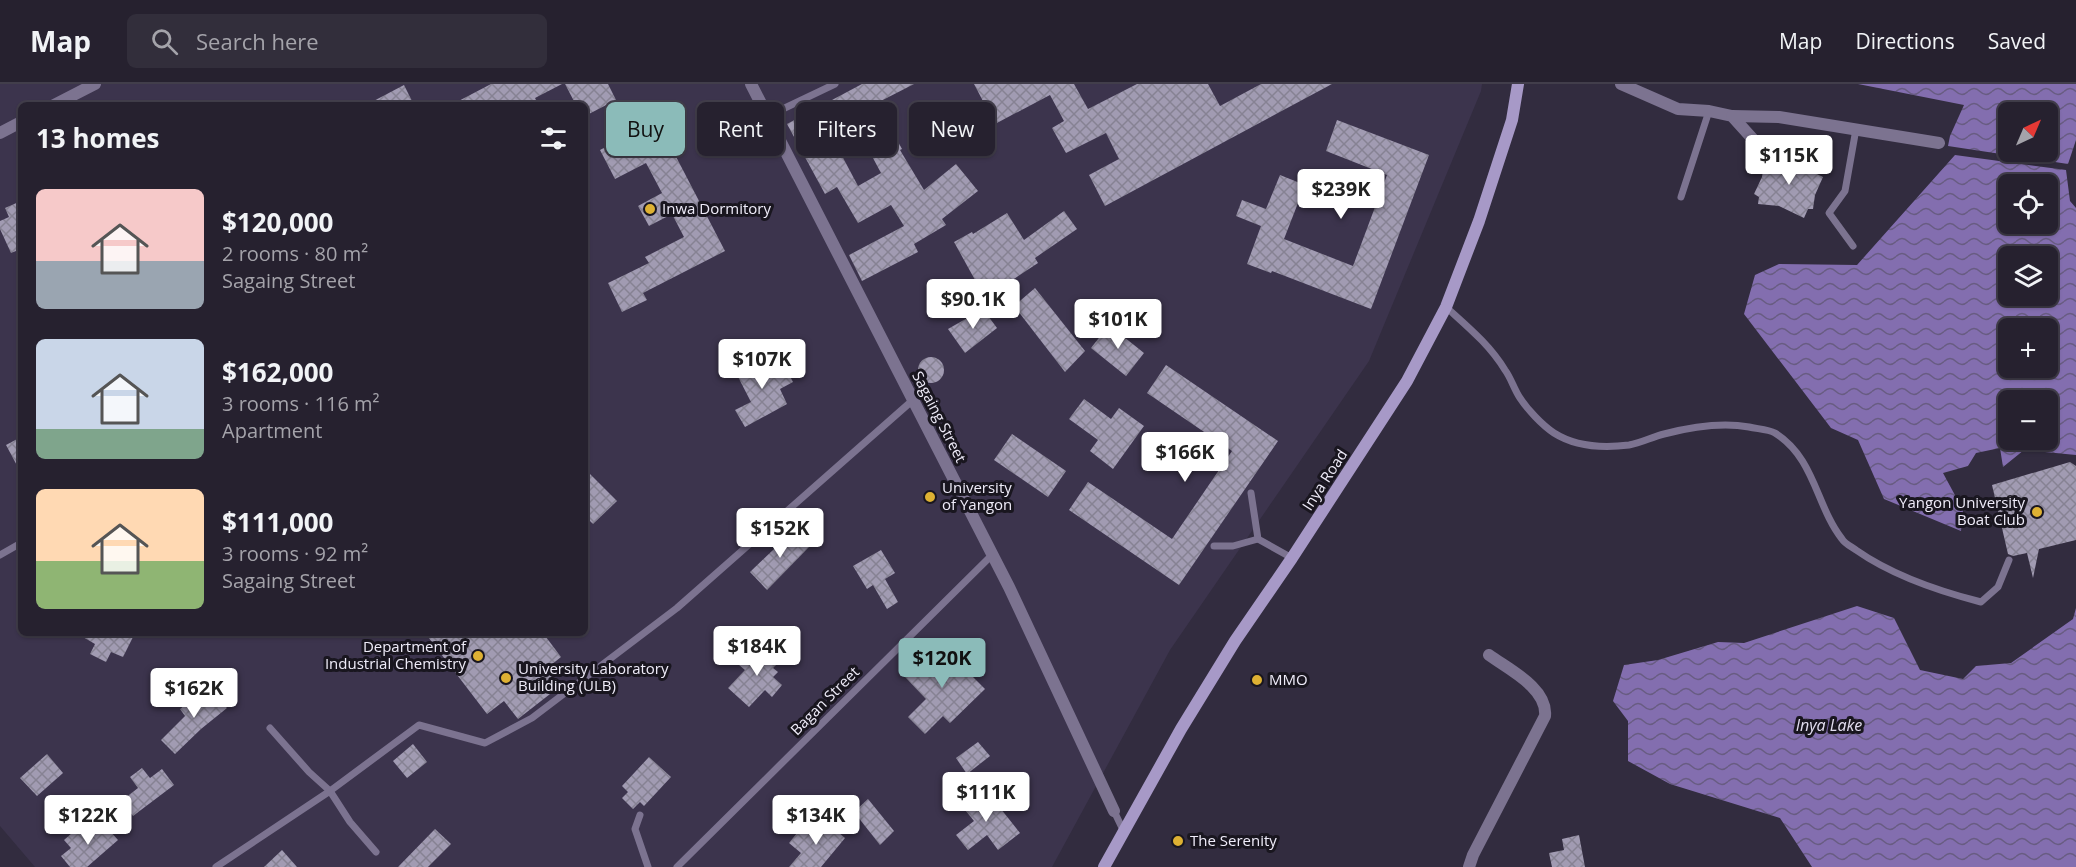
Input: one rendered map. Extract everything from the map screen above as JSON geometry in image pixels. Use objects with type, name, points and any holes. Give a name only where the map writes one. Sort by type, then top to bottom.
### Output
[{"type":"main road","name":"Inya Road","points":[[1104,867],[1181,729],[1229,651],[1407,381],[1446,307],[1479,221],[1512,120],[1518,84]]},
{"type":"street","points":[[60,102],[95,84]]},
{"type":"street","name":"Sagaing Street","points":[[751,84],[761,102]]},
{"type":"street","points":[[1621,84],[1678,109],[1709,111],[1732,116],[1779,117],[1939,143]]},
{"type":"street","points":[[1732,116],[1768,153]]},
{"type":"street","points":[[0,133],[18,124]]},
{"type":"street","name":"Sagaing Street","points":[[784,147],[993,554],[1114,811]]},
{"type":"street","points":[[1469,867],[1473,855],[1545,716],[1546,708],[1538,692],[1489,655]]},
{"type":"lane","points":[[784,108],[835,84]]},
{"type":"lane","points":[[1681,197],[1709,111]]},
{"type":"lane","points":[[1853,246],[1829,213],[1845,191],[1856,129]]},
{"type":"lane","points":[[1446,307],[1485,342],[1506,370],[1519,397],[1554,433],[1576,442],[1599,447],[1631,444],[1662,434],[1701,426],[1740,425],[1773,432],[1792,447],[1806,466],[1843,541],[1869,559],[1951,595],[1981,602],[1998,587],[2009,560]]},
{"type":"lane","points":[[216,867],[330,791],[419,725],[485,743],[532,718],[677,608],[913,400]]},
{"type":"lane","points":[[1251,493],[1258,539]]},
{"type":"lane","points":[[1214,546],[1233,546],[1258,539],[1292,558]]},
{"type":"lane","points":[[0,555],[18,545]]},
{"type":"lane","name":"Bagan Street","points":[[677,867],[993,554]]},
{"type":"lane","points":[[270,728],[309,772],[330,791],[350,822],[376,852]]},
{"type":"lane","name":"Sagaing Street","points":[[1114,811],[1124,832]]},
{"type":"lane","points":[[640,815],[634,829],[648,867]]},
{"type":"shaded area","name":"University of Yangon","points":[[0,84],[1482,84],[1369,361],[1170,650],[1052,867],[35,867],[0,826]]},
{"type":"water","points":[[1858,84],[2076,84],[2076,140],[2068,164],[2055,162],[2058,162],[2058,102],[1998,102],[1998,154],[1948,146],[1964,105]]},
{"type":"water","points":[[1955,155],[2066,170],[2070,201],[2076,208],[2076,455],[2024,450],[2058,450],[2058,390],[1998,390],[1998,448],[1976,453],[1968,466],[1943,473],[1963,510],[1961,531],[1884,499],[1858,440],[1831,428],[1744,314],[1755,275],[1779,264],[1857,265]]},
{"type":"water","points":[[2000,450],[2024,450],[2003,467]]},
{"type":"water","name":"Inya Lake","points":[[1857,606],[1894,618],[1920,670],[1963,679],[1976,666],[2011,663],[2073,619],[2076,608],[2076,867],[1812,867],[1780,818],[1670,784],[1628,761],[1628,721],[1613,701],[1624,665],[1658,660],[1718,642],[1744,643]]},
{"type":"building","points":[[491,84],[562,84],[535,98],[537,102],[457,102]]},
{"type":"building","points":[[565,84],[608,84],[616,100],[606,102],[606,105],[588,114],[588,102],[574,102]]},
{"type":"building","points":[[862,84],[914,84],[879,102],[828,102]]},
{"type":"building","points":[[974,84],[1074,84],[1088,109],[1137,84],[1208,84],[1220,106],[1261,84],[1332,84],[1105,206],[1089,175],[1119,159],[1106,133],[1066,153],[1052,128],[1064,121],[1050,95],[995,124],[995,102],[983,102]]},
{"type":"building","points":[[404,85],[412,102],[372,102]]},
{"type":"building","points":[[796,119],[796,141],[787,124]]},
{"type":"building","points":[[1337,120],[1429,155],[1371,309],[1272,271],[1271,273],[1247,264],[1261,226],[1236,216],[1242,200],[1266,209],[1280,175],[1305,185],[1284,239],[1353,266],[1387,175],[1326,151]]},
{"type":"building","points":[[897,140],[902,149],[900,150],[924,190],[956,164],[978,191],[942,219],[946,225],[914,244],[918,252],[862,281],[849,255],[904,226],[891,205],[858,223],[837,187],[825,194],[804,156],[832,156],[833,158],[842,156],[858,186],[881,173],[872,156],[897,156]]},
{"type":"building","points":[[606,147],[606,156],[676,156],[725,251],[643,293],[647,300],[622,312],[608,283],[649,263],[645,257],[684,237],[672,214],[649,226],[638,206],[662,193],[646,163],[615,179],[600,150]]},
{"type":"building","points":[[1776,155],[1799,166],[1817,167],[1817,174],[1823,177],[1815,195],[1813,209],[1808,209],[1804,218],[1779,206],[1758,204],[1759,197],[1754,194],[1762,177],[1764,164],[1768,164]]},
{"type":"building","points":[[18,202],[18,250],[11,253],[0,229],[0,221],[9,217],[5,208]]},
{"type":"building","points":[[1064,211],[1077,229],[1035,258],[1038,263],[985,298],[954,242],[972,232],[973,234],[1007,213],[1024,240]]},
{"type":"building","points":[[1035,288],[1085,351],[1065,372],[1014,306]]},
{"type":"building","points":[[983,309],[997,328],[965,353],[948,329]]},
{"type":"building","points":[[1109,325],[1144,353],[1126,376],[1091,348]]},
{"type":"building","points":[[764,356],[772,371],[784,365],[793,382],[780,389],[787,404],[745,427],[735,410],[751,402],[735,371]]},
{"type":"building","points":[[931,357],[940,361],[944,370],[940,379],[931,383],[922,379],[918,370],[922,361]]},
{"type":"building","points":[[1166,365],[1278,441],[1179,585],[1069,510],[1088,482],[1172,539],[1232,451],[1147,393]]},
{"type":"building","points":[[1084,399],[1111,419],[1119,408],[1144,426],[1113,469],[1090,451],[1098,440],[1069,419]]},
{"type":"building","points":[[1012,434],[1066,471],[1048,497],[994,460]]},
{"type":"building","points":[[18,439],[18,467],[6,445]]},
{"type":"building","name":"Yangon University Boat Club","points":[[2070,462],[2076,466],[2076,540],[2039,549],[2033,578],[2027,553],[2013,556],[2008,554],[1992,485]]},
{"type":"building","points":[[588,472],[617,501],[593,524],[588,519]]},
{"type":"building","points":[[795,529],[811,545],[767,590],[750,572]]},
{"type":"building","points":[[881,550],[895,573],[885,579],[898,602],[887,609],[873,585],[867,589],[853,566]]},
{"type":"building","points":[[81,636],[134,636],[123,657],[111,652],[106,662],[90,654],[95,644]]},
{"type":"building","name":"University Laboratory Building (ULB)","points":[[427,636],[545,636],[561,657],[546,669],[559,687],[518,719],[504,701],[487,714]]},
{"type":"building","points":[[939,643],[985,689],[950,723],[943,716],[925,734],[908,717],[926,699],[905,677]]},
{"type":"building","points":[[755,648],[762,654],[768,648],[781,660],[773,668],[778,672],[773,677],[782,685],[772,697],[765,690],[749,707],[728,688],[745,670],[739,665]]},
{"type":"building","points":[[209,686],[227,708],[175,754],[161,740],[185,716],[180,709]]},
{"type":"building","points":[[978,742],[990,756],[967,774],[956,758]]},
{"type":"building","points":[[413,744],[427,762],[407,778],[393,761]]},
{"type":"building","points":[[47,754],[63,773],[37,796],[20,778]]},
{"type":"building","points":[[649,757],[671,777],[644,806],[640,802],[633,809],[622,798],[628,792],[622,786]]},
{"type":"building","points":[[142,768],[150,778],[162,769],[174,785],[133,816],[121,801],[138,788],[130,777]]},
{"type":"building","points":[[970,790],[980,803],[990,795],[1020,833],[998,850],[987,835],[968,850],[956,835],[974,821],[957,800]]},
{"type":"building","points":[[868,799],[894,831],[880,845],[854,812]]},
{"type":"building","points":[[825,821],[845,838],[821,867],[789,867],[801,853],[789,843],[802,827],[812,836]]},
{"type":"building","points":[[102,822],[118,840],[87,867],[70,867],[61,856],[71,848],[64,840],[81,825],[89,833]]},
{"type":"building","points":[[435,829],[451,844],[428,867],[398,867]]},
{"type":"building","points":[[1579,835],[1585,867],[1552,867],[1549,853],[1564,850],[1562,839]]},
{"type":"building","points":[[282,850],[297,867],[264,867]]},
{"type":"place","name":"Inwa Dormitory","points":[[650,209]]},
{"type":"place","name":"University of Yangon","points":[[930,497]]},
{"type":"place","name":"Yangon University Boat Club","points":[[2037,512]]},
{"type":"place","name":"Department of Industrial Chemistry","points":[[478,656]]},
{"type":"place","name":"University Laboratory Building (ULB)","points":[[506,678]]},
{"type":"place","name":"MMO","points":[[1257,680]]},
{"type":"place","name":"The Serenity","points":[[1178,841]]}]
